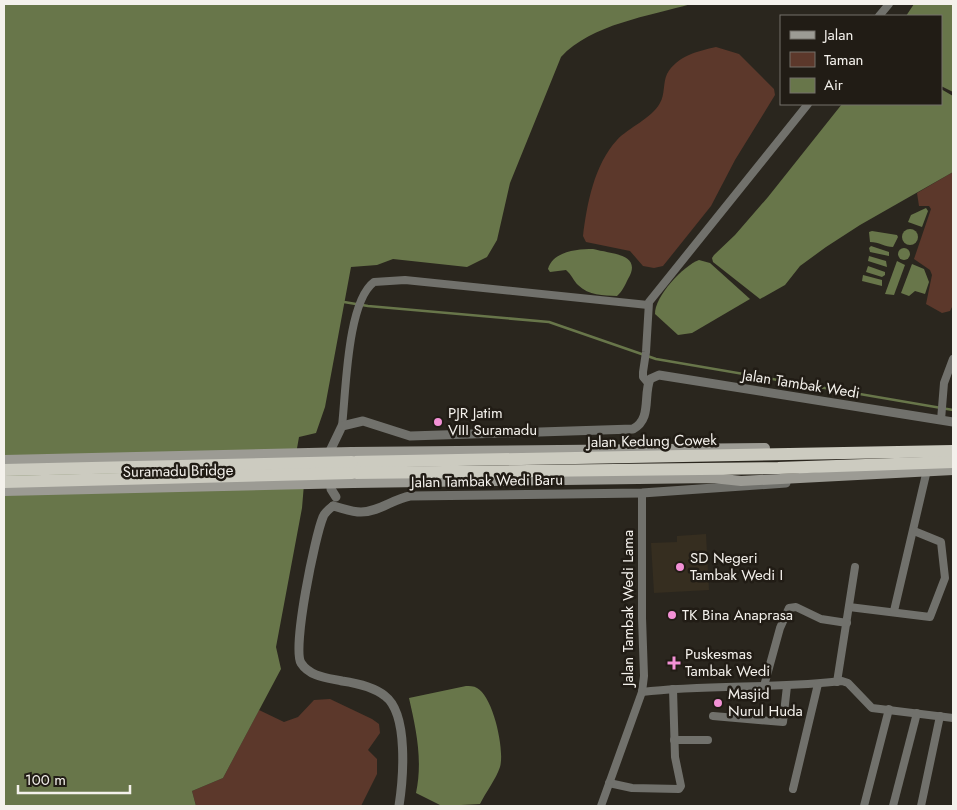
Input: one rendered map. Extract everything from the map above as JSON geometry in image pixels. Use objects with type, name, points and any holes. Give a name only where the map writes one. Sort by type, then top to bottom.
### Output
[{"type":"highway","name":"Jalan Kedung Cowek","points":[[352,468],[953,451]]},
{"type":"highway","name":"Jalan Kedung Cowek","points":[[352,468],[778,468],[953,462]]},
{"type":"highway","name":"Suramadu Bridge","points":[[4,470],[352,468]]},
{"type":"highway","name":"Suramadu Bridge","points":[[4,482],[352,468]]},
{"type":"main road","points":[[352,468],[953,445]]},
{"type":"main road","name":"Suramadu Bridge","points":[[4,460],[352,468]]},
{"type":"main road","points":[[352,468],[712,478],[741,481],[797,480]]},
{"type":"main road","name":"Suramadu Bridge","points":[[4,491],[352,468]]},
{"type":"main road","name":"Jalan Tambak Wedi Baru","points":[[797,480],[927,470],[953,470]]},
{"type":"street","points":[[880,15],[889,4]]},
{"type":"street","points":[[342,426],[363,421],[410,436],[628,430],[638,427],[642,422],[648,383],[643,377],[648,305],[656,291],[807,105]]},
{"type":"street","points":[[399,806],[403,779],[402,750],[399,725],[390,700],[370,688],[319,677],[306,668],[299,657],[300,625],[319,532],[324,515],[334,506],[339,489],[337,450],[334,444],[342,426],[347,372],[360,298],[374,282],[405,280],[648,305]]},
{"type":"street","points":[[941,417],[944,383],[953,359]]},
{"type":"street","name":"Jalan Tambak Wedi","points":[[648,383],[653,377],[659,375],[941,417],[953,422]]},
{"type":"street","points":[[894,610],[927,470]]},
{"type":"street","name":"Jalan Tambak Wedi Baru","points":[[334,506],[361,512],[372,511],[399,498],[410,496],[642,493],[752,487],[797,480]]},
{"type":"street","name":"Jalan Tambak Wedi Lama","points":[[601,806],[608,782],[642,692],[644,669],[642,493]]},
{"type":"street","points":[[849,607],[894,610],[930,617],[945,578],[941,542],[914,531]]},
{"type":"street","points":[[838,682],[855,566]]},
{"type":"street","points":[[764,686],[780,628],[789,608],[795,607],[821,619],[847,623]]},
{"type":"street","points":[[642,692],[710,686],[787,686],[838,682],[848,683],[869,707],[953,718]]},
{"type":"street","points":[[793,789],[818,684]]},
{"type":"street","points":[[713,716],[783,722],[787,686]]},
{"type":"street","points":[[608,782],[632,788],[679,789],[681,786],[674,740],[674,689]]},
{"type":"street","points":[[864,806],[889,709]]},
{"type":"street","points":[[893,806],[917,713]]},
{"type":"street","points":[[921,806],[940,716]]},
{"type":"street","points":[[674,740],[708,740]]},
{"type":"shaded area","name":"SD Negeri Tambak Wedi I","points":[[706,534],[709,590],[654,593],[651,543],[677,542],[677,536]]},
{"type":"green space","points":[[716,47],[739,54],[774,89],[775,95],[735,160],[711,206],[663,266],[654,268],[643,266],[630,251],[586,242],[583,236],[589,198],[597,173],[609,150],[622,135],[656,109],[662,100],[667,74],[676,63],[688,55]]},
{"type":"green space","points":[[953,172],[953,305],[950,311],[942,313],[926,304],[932,275],[930,270],[914,259],[931,209],[929,206],[919,206],[917,193]]},
{"type":"green space","points":[[330,699],[379,724],[380,733],[368,750],[377,759],[377,774],[361,806],[196,806],[192,791],[223,778],[259,710],[284,722],[298,717],[314,700]]},
{"type":"water","points":[[4,4],[691,4],[640,17],[605,29],[588,36],[561,57],[510,183],[497,240],[487,257],[467,267],[393,259],[377,265],[351,267],[325,407],[316,433],[299,437],[296,454],[306,460],[302,508],[276,647],[281,669],[223,778],[192,791],[196,806],[4,806]]},
{"type":"water","points":[[914,4],[953,4],[953,92],[942,86],[942,15],[907,15]]},
{"type":"water","points":[[942,90],[953,96],[953,172],[860,225],[826,247],[800,266],[785,285],[760,299],[713,262],[712,258],[768,197],[841,105],[942,105]]},
{"type":"water","points":[[926,208],[928,211],[922,227],[908,222],[911,215]]},
{"type":"water","points":[[910,229],[916,231],[918,237],[916,243],[910,245],[904,243],[902,237],[904,231]]},
{"type":"water","points":[[869,232],[897,235],[898,237],[893,247],[887,246],[870,242]]},
{"type":"water","points":[[871,246],[889,252],[889,256],[870,252],[869,248]]},
{"type":"water","points":[[902,248],[906,248],[910,254],[906,260],[902,260],[898,256],[898,252]]},
{"type":"water","points":[[593,249],[623,256],[632,264],[632,271],[617,296],[587,291],[578,285],[566,270],[550,272],[548,269],[555,258],[560,255],[567,252]]},
{"type":"water","points":[[869,256],[886,261],[887,267],[868,261]]},
{"type":"water","points":[[699,260],[710,263],[750,299],[692,333],[678,335],[655,314],[656,307],[659,299],[671,282],[686,268]]},
{"type":"water","points":[[897,261],[905,265],[894,295],[885,294]]},
{"type":"water","points":[[912,264],[924,269],[929,282],[925,294],[915,291],[909,296],[901,293]]},
{"type":"water","points":[[868,266],[885,272],[885,275],[882,277],[866,272]]},
{"type":"water","points":[[863,275],[882,280],[882,286],[862,281]]},
{"type":"water","points":[[466,686],[476,687],[483,693],[493,712],[501,749],[500,767],[480,804],[442,806],[416,793],[419,757],[409,698]]},
{"type":"waterway","points":[[344,302],[368,306],[549,322],[656,359],[953,410]]},
{"type":"place","name":"PJR Jatim VIII Suramadu","points":[[438,422]]},
{"type":"place","name":"SD Negeri Tambak Wedi I","points":[[680,567]]},
{"type":"place","name":"TK Bina Anaprasa","points":[[672,615]]},
{"type":"place","name":"Puskesmas Tambak Wedi","points":[[674,663]]},
{"type":"place","name":"Masjid Nurul Huda","points":[[718,703]]}]
